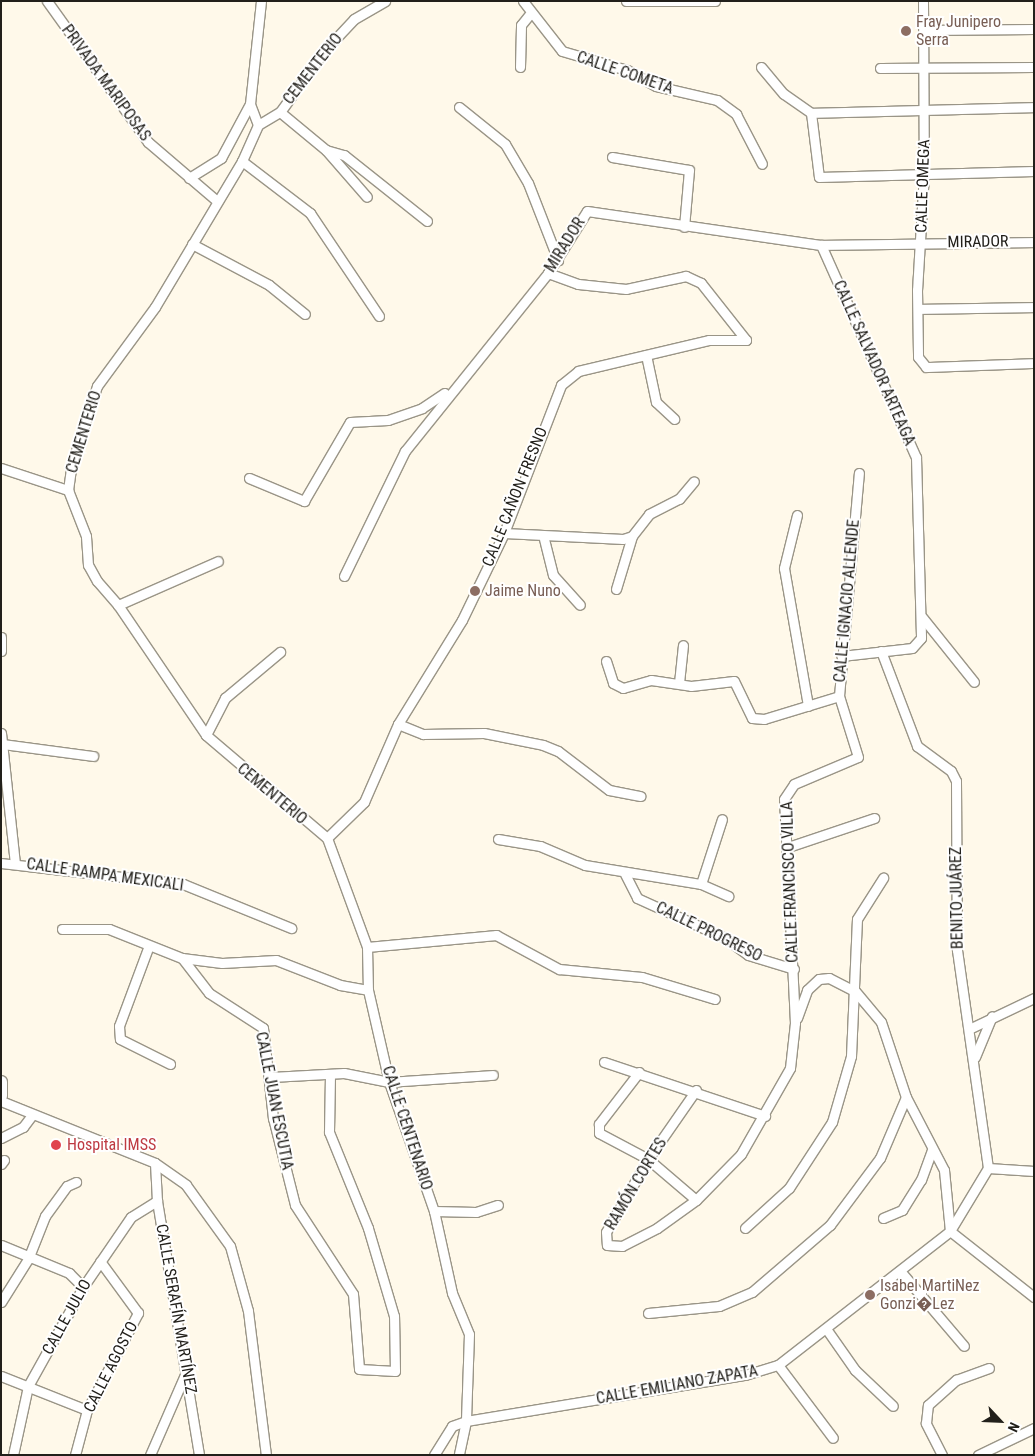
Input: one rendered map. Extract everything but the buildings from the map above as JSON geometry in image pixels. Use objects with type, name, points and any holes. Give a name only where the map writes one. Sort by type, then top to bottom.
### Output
[{"type":"street","name":"PRIVADA MARIPOSAS","points":[[47,1],[148,142],[216,200]]},
{"type":"street","points":[[189,178],[221,158],[250,104],[261,1]]},
{"type":"street","name":"CEMENTERIO","points":[[327,838],[206,736],[118,605],[88,565],[86,536],[68,490],[72,463],[97,386],[155,307],[216,200],[242,161],[258,125],[280,112],[331,44],[354,19],[385,1]]},
{"type":"street","name":"CALLE COMETA","points":[[522,1],[529,15],[562,51],[627,70],[656,86],[718,100],[736,114],[762,164]]},
{"type":"street","points":[[626,1],[714,1]]},
{"type":"street","name":"CALLE OMEGA","points":[[923,1],[925,109],[918,357],[926,367],[1034,363]]},
{"type":"street","points":[[520,67],[521,25],[529,15]]},
{"type":"street","points":[[925,30],[1034,30]]},
{"type":"street","points":[[761,67],[784,94],[811,113],[1034,107]]},
{"type":"street","points":[[880,68],[925,70],[1034,67]]},
{"type":"street","points":[[250,104],[258,125]]},
{"type":"street","points":[[459,107],[505,144],[528,183],[558,260]]},
{"type":"street","points":[[280,112],[326,150],[367,197]]},
{"type":"street","points":[[811,113],[819,177],[1034,171]]},
{"type":"street","points":[[326,150],[344,155],[427,221]]},
{"type":"street","points":[[612,157],[689,170],[684,227]]},
{"type":"street","points":[[242,161],[310,213],[379,316]]},
{"type":"street","name":"MIRADOR","points":[[344,576],[405,451],[453,388],[558,260],[587,211],[684,227],[821,245],[1034,242]]},
{"type":"street","points":[[192,244],[269,285],[306,314]]},
{"type":"street","name":"CALLE SALVADOR ARTEAGA","points":[[821,245],[916,457],[922,617],[918,646],[841,656]]},
{"type":"street","name":"CALLE CAÑON FRESNO","points":[[327,838],[364,802],[398,724],[462,620],[504,533],[562,385],[578,371],[709,340],[746,340],[701,282],[686,276],[626,288],[578,284],[548,273]]},
{"type":"street","points":[[918,309],[1034,307]]},
{"type":"street","points":[[646,355],[656,402],[674,419]]},
{"type":"street","points":[[249,478],[304,501],[350,422],[388,420],[422,408],[453,388]]},
{"type":"street","points":[[1,468],[68,490]]},
{"type":"street","name":"CALLE IGNACIO ALLENDE","points":[[858,757],[839,696],[841,656],[859,473]]},
{"type":"street","points":[[616,590],[632,536],[649,514],[679,499],[694,481]]},
{"type":"street","points":[[797,516],[784,568],[808,706]]},
{"type":"street","points":[[504,533],[544,539],[632,536]]},
{"type":"street","points":[[544,539],[553,575],[580,605]]},
{"type":"street","points":[[118,605],[218,561]]},
{"type":"street","points":[[922,617],[974,682]]},
{"type":"street","points":[[1,637],[1,651]]},
{"type":"street","points":[[679,683],[683,645]]},
{"type":"street","name":"BENITO JUÁREZ","points":[[881,651],[917,746],[951,771],[956,781],[957,950],[988,1168]]},
{"type":"street","points":[[206,736],[225,698],[280,652]]},
{"type":"street","points":[[606,661],[613,683],[623,688],[651,680],[679,683],[734,681],[752,718],[764,719],[839,696]]},
{"type":"street","points":[[398,724],[423,734],[484,733],[543,745],[558,751],[609,790],[640,796]]},
{"type":"street","points":[[1,733],[15,863]]},
{"type":"street","points":[[3,744],[94,756]]},
{"type":"street","name":"CALLE FRANCISCO VILLA","points":[[795,1023],[788,847],[788,789],[858,757]]},
{"type":"street","points":[[788,847],[874,818]]},
{"type":"street","points":[[701,884],[722,819]]},
{"type":"street","name":"CALLE CENTENARIO","points":[[327,838],[367,947],[368,990],[389,1082],[434,1211],[452,1293],[469,1334],[466,1421],[459,1455]]},
{"type":"street","points":[[498,839],[540,846],[585,865],[625,874]]},
{"type":"street","name":"CALLE RAMPA MEXICALI","points":[[1,863],[15,863],[183,884],[290,928]]},
{"type":"street","name":"CALLE PROGRESO","points":[[625,874],[701,884],[728,896]]},
{"type":"street","name":"CALLE PROGRESO","points":[[625,874],[637,898],[725,938],[748,956],[794,969]]},
{"type":"street","points":[[745,1228],[789,1188],[832,1122],[850,1056],[855,990],[857,919],[883,878]]},
{"type":"street","points":[[62,929],[109,929],[148,948],[182,958],[222,963],[276,960],[340,985],[368,990]]},
{"type":"street","points":[[367,947],[496,935],[559,969],[642,977],[715,998]]},
{"type":"street","points":[[148,948],[119,1026],[120,1039],[170,1064]]},
{"type":"street","name":"CALLE JUAN ESCUTIA","points":[[182,958],[209,993],[263,1028],[271,1078],[273,1118],[295,1205],[353,1294],[359,1369],[396,1371],[394,1316],[368,1228],[329,1132],[330,1076]]},
{"type":"street","points":[[795,1023],[807,990],[819,978],[829,978],[855,990],[881,1022],[906,1097],[944,1170],[950,1231],[1034,1297]]},
{"type":"street","points":[[969,1029],[994,1014],[1034,998]]},
{"type":"street","points":[[974,1061],[994,1014]]},
{"type":"street","name":"RAMÓN CORTES","points":[[696,1090],[648,1159],[606,1232],[607,1245],[622,1246],[657,1228],[696,1200],[741,1154],[765,1116],[790,1068],[795,1023]]},
{"type":"street","points":[[604,1062],[696,1090],[765,1116]]},
{"type":"street","points":[[639,1072],[597,1129],[648,1159],[696,1200]]},
{"type":"street","points":[[271,1078],[330,1076],[344,1073],[389,1082],[493,1075]]},
{"type":"street","points":[[1,1082],[1,1096]]},
{"type":"street","points":[[648,1313],[718,1306],[752,1292],[830,1226],[880,1158],[906,1097]]},
{"type":"street","points":[[1,1100],[32,1115],[155,1164],[186,1185],[230,1246],[248,1311],[266,1455]]},
{"type":"street","points":[[1,1138],[23,1127],[32,1115]]},
{"type":"street","points":[[883,1218],[902,1210],[921,1180],[932,1149]]},
{"type":"street","name":"CALLE SERAFÍN MARTÍNEZ","points":[[155,1164],[157,1202],[188,1370],[199,1455]]},
{"type":"street","points":[[988,1168],[1034,1171]]},
{"type":"street","name":"CALLE EMILIANO ZAPATA","points":[[466,1421],[745,1375],[778,1365],[827,1330],[950,1231],[988,1168]]},
{"type":"street","points":[[1,1302],[28,1259],[46,1216],[68,1186],[76,1182]]},
{"type":"street","name":"CALLE JULIO","points":[[13,1455],[28,1386],[83,1287],[131,1217],[157,1202]]},
{"type":"street","points":[[434,1211],[476,1212],[498,1204]]},
{"type":"street","points":[[1,1245],[28,1259],[69,1272],[83,1287]]},
{"type":"street","name":"CALLE AGOSTO","points":[[75,1455],[86,1410],[138,1313],[100,1261]]},
{"type":"street","points":[[901,1272],[964,1346]]},
{"type":"street","points":[[827,1330],[855,1370],[893,1406]]},
{"type":"street","points":[[778,1365],[833,1438]]},
{"type":"street","points":[[942,1455],[926,1423],[928,1404],[956,1380],[990,1368]]},
{"type":"street","points":[[150,1455],[188,1370]]},
{"type":"street","points":[[1,1376],[86,1410]]},
{"type":"street","points":[[434,1455],[452,1426],[466,1421]]},
{"type":"street","points":[[978,1455],[1034,1428]]},
{"type":"place","name":"Fray Junipero Serra","points":[[906,31]]},
{"type":"place","name":"Jaime Nuno","points":[[475,591]]},
{"type":"place","name":"Hospital IMSS","points":[[56,1145]]},
{"type":"place","name":"Isabel MartiNez Gonzi�Lez","points":[[870,1295]]}]
